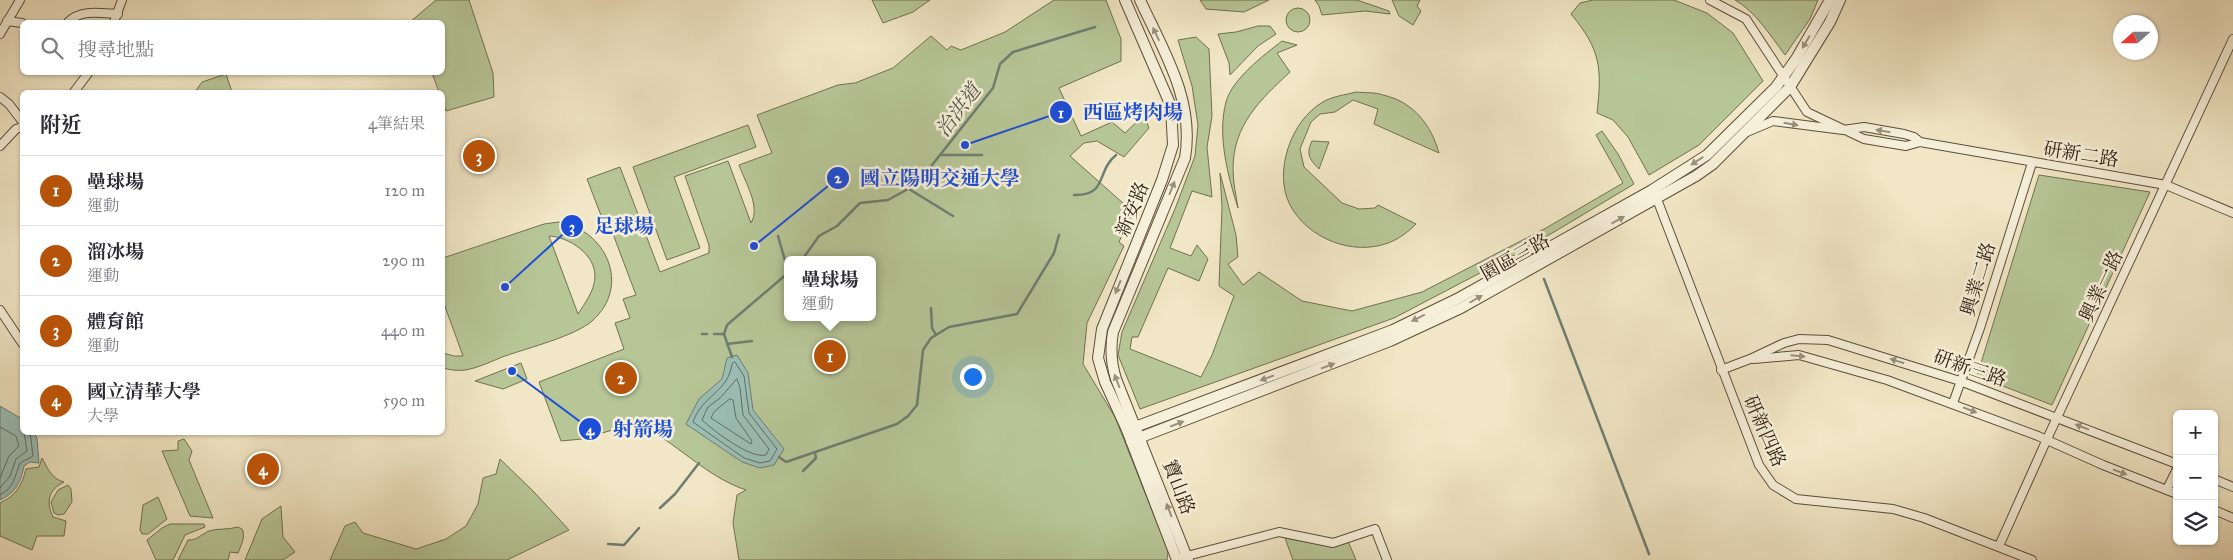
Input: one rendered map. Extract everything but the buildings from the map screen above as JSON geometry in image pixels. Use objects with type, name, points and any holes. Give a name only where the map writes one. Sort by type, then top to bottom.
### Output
[{"type":"street","points":[[0,34],[20,0]]},
{"type":"street","points":[[115,20],[122,0]]},
{"type":"street","name":"新安路","points":[[1125,0],[1171,106],[1173,134],[1173,145],[1162,180],[1106,316],[1099,343],[1100,368],[1131,428]]},
{"type":"street","name":"新安路","points":[[1131,428],[1111,363],[1110,346],[1113,332],[1185,158],[1188,140],[1181,90],[1140,0]]},
{"type":"street","name":"研新二路","points":[[1711,0],[1746,19],[1807,112],[1864,139],[1906,146],[1920,142],[2166,185],[2233,213]]},
{"type":"street","name":"園區三路","points":[[1136,439],[1390,341],[1461,308],[1655,194],[1717,146],[1784,77],[1830,0]]},
{"type":"street","name":"園區三路","points":[[1131,428],[1393,330],[1457,299],[1655,194],[1696,176],[1713,164],[1790,87],[1830,22],[1840,0]]},
{"type":"street","points":[[70,20],[81,14],[118,14]]},
{"type":"street","points":[[7,21],[20,23]]},
{"type":"street","name":"興業一路","points":[[2000,546],[2046,439],[2233,39]]},
{"type":"street","points":[[76,90],[87,75]]},
{"type":"street","points":[[0,97],[9,104],[20,118]]},
{"type":"street","name":"研新二路","points":[[1745,132],[1773,121],[1843,130],[1864,127],[1904,134],[1914,137],[1920,142]]},
{"type":"street","points":[[0,146],[16,129],[20,128]]},
{"type":"street","name":"興業二路","points":[[1953,403],[1980,328],[2032,163]]},
{"type":"street","name":"研新四路","points":[[1655,194],[1759,465],[1773,485],[1796,499],[1893,509],[1924,518],[2032,560]]},
{"type":"street","points":[[0,310],[20,340]]},
{"type":"street","name":"研新三路","points":[[1721,370],[1750,359],[1768,349],[1798,339],[1828,340],[1960,381],[2173,462]]},
{"type":"street","name":"研新三路","points":[[1750,359],[1799,355],[1887,380],[2046,439],[2103,465],[2173,492]]},
{"type":"street","name":"寶山路","points":[[1131,428],[1182,558]]},
{"type":"street","points":[[2166,489],[2173,476]]},
{"type":"street","points":[[2218,481],[2233,487]]},
{"type":"street","points":[[2218,512],[2233,518]]},
{"type":"street","points":[[1182,558],[1279,532],[1333,543],[1375,529],[1387,560]]},
{"type":"green space","points":[[436,0],[469,0],[493,73],[494,97],[446,111],[445,90],[438,90],[433,75],[445,75],[445,20],[412,20]]},
{"type":"green space","points":[[872,0],[930,0],[913,12],[883,23]]},
{"type":"green space","points":[[1054,0],[1106,0],[1121,39],[1121,61],[1059,88],[1081,136],[1112,122],[1125,133],[1144,115],[1149,128],[1124,157],[1097,141],[1084,143],[1070,156],[1133,212],[1119,242],[1124,246],[1087,323],[1083,364],[1115,417],[1168,551],[1167,560],[739,560],[733,523],[737,495],[746,490],[717,476],[664,439],[636,423],[582,439],[561,441],[539,382],[624,349],[615,323],[630,318],[623,299],[636,295],[607,218],[602,218],[587,179],[620,167],[660,272],[709,253],[709,245],[685,176],[728,161],[751,223],[754,217],[753,202],[739,165],[772,153],[757,115],[838,85],[855,83],[893,68],[931,36],[947,50],[951,46],[961,50],[1005,32]]},
{"type":"green space","points":[[1200,0],[1269,0],[1244,12],[1206,9]]},
{"type":"green space","points":[[1315,0],[1357,0],[1389,11],[1390,14],[1365,11],[1322,15]]},
{"type":"green space","points":[[1392,0],[1420,0],[1417,6],[1421,11],[1413,25],[1399,16]]},
{"type":"green space","points":[[1593,0],[1674,0],[1707,13],[1733,33],[1763,81],[1699,145],[1649,175],[1628,137],[1613,120],[1597,113],[1599,71],[1597,60],[1588,38],[1571,14],[1580,3]]},
{"type":"green space","points":[[1735,0],[1818,0],[1810,19],[1785,55],[1756,17]]},
{"type":"green space","points":[[1298,8],[1307,11],[1310,20],[1307,29],[1298,32],[1289,29],[1286,20],[1289,11]]},
{"type":"green space","points":[[1258,26],[1270,26],[1276,34],[1258,46],[1230,75],[1229,63],[1218,34],[1236,32]]},
{"type":"green space","points":[[1196,37],[1209,49],[1212,116],[1207,147],[1212,197],[1192,191],[1170,248],[1191,256],[1197,245],[1208,259],[1199,281],[1168,268],[1138,337],[1132,337],[1130,349],[1201,377],[1212,355],[1234,296],[1219,286],[1222,207],[1220,173],[1236,235],[1238,257],[1228,264],[1243,285],[1259,272],[1302,301],[1352,311],[1422,292],[1546,228],[1623,183],[1596,135],[1602,131],[1618,154],[1634,184],[1524,250],[1394,318],[1140,409],[1118,355],[1122,332],[1175,209],[1195,156],[1198,125],[1192,86],[1178,40]]},
{"type":"green space","points":[[1282,41],[1297,45],[1277,53],[1290,72],[1250,114],[1243,126],[1234,153],[1234,184],[1238,208],[1227,169],[1223,142],[1226,102],[1229,93],[1242,76],[1258,60]]},
{"type":"green space","points":[[226,75],[231,90],[196,90],[202,82]]},
{"type":"green space","points":[[1356,92],[1380,94],[1404,103],[1420,116],[1426,124],[1439,153],[1374,124],[1378,109],[1353,100],[1335,112],[1320,114],[1311,122],[1300,149],[1304,167],[1342,203],[1359,209],[1375,208],[1378,205],[1416,224],[1407,232],[1388,243],[1360,247],[1346,246],[1333,242],[1308,227],[1290,205],[1285,192],[1283,178],[1288,148],[1302,121],[1323,102]]},
{"type":"green space","points":[[748,125],[756,147],[674,177],[700,248],[667,260],[633,167]]},
{"type":"green space","points":[[1312,141],[1329,142],[1319,169],[1309,153]]},
{"type":"green space","points":[[2039,175],[2150,192],[2052,405],[1977,376]]},
{"type":"green space","points":[[558,222],[575,227],[589,235],[600,247],[608,261],[611,276],[610,292],[604,307],[592,321],[574,332],[480,366],[470,369],[451,370],[445,368],[445,354],[463,356],[445,306],[445,257],[544,224]],"holes":[[[549,236],[565,240],[580,248],[591,261],[594,268],[595,281],[589,296],[578,314]]]},
{"type":"green space","points":[[521,363],[527,379],[503,389],[475,381]]},
{"type":"green space","points":[[184,439],[192,451],[189,460],[213,518],[190,516],[162,451],[178,450],[178,441]]},
{"type":"green space","points":[[42,458],[53,476],[64,482],[55,489],[49,501],[53,517],[66,521],[64,536],[37,536],[32,550],[0,536],[0,503],[18,489],[26,469],[39,467]]},
{"type":"green space","points":[[500,459],[569,530],[507,560],[330,560],[345,526],[355,522],[363,533],[416,549],[446,539],[466,526],[478,504],[483,478],[496,474]]},
{"type":"green space","points":[[68,485],[71,489],[72,502],[64,514],[58,515],[54,513],[51,502],[58,490]]},
{"type":"green space","points":[[158,497],[167,519],[148,534],[142,534],[140,530],[143,505]]},
{"type":"green space","points":[[281,506],[283,537],[295,552],[283,560],[245,560],[262,519]]},
{"type":"green space","points":[[170,524],[204,524],[205,527],[185,535],[173,560],[156,560],[147,540]]},
{"type":"green space","points":[[238,527],[242,529],[243,541],[238,553],[230,552],[228,560],[178,560],[188,540],[212,530]]},
{"type":"green space","points":[[1285,538],[1334,547],[1348,541],[1356,560],[1293,560]]},
{"type":"water","points":[[737,355],[748,373],[753,410],[784,449],[774,465],[760,468],[742,462],[686,424],[699,399],[722,379],[727,358]]},
{"type":"water","points":[[0,406],[20,418],[20,435],[35,435],[39,463],[30,462],[24,466],[17,486],[10,494],[0,500]]},
{"type":"waterway","name":"治洪道","points":[[805,256],[819,236],[837,226],[860,203],[888,200],[917,184],[993,88],[1000,64],[1013,52],[1095,27]]},
{"type":"waterway","name":"治洪道","points":[[942,155],[982,155]]},
{"type":"waterway","points":[[1074,195],[1085,194],[1097,187],[1110,161],[1116,155]]},
{"type":"waterway","name":"治洪道","points":[[909,189],[953,216]]},
{"type":"waterway","name":"治洪道","points":[[779,457],[786,462],[897,424],[908,416],[917,405],[923,350],[931,338],[949,327],[1017,314],[1054,253],[1059,235]]},
{"type":"waterway","name":"治洪道","points":[[778,236],[784,257]]},
{"type":"waterway","name":"治洪道","points":[[732,357],[724,334],[727,325],[784,276]]},
{"type":"waterway","points":[[1544,279],[1649,554]]},
{"type":"waterway","name":"治洪道","points":[[931,308],[932,328],[936,335]]},
{"type":"waterway","name":"治洪道","points":[[702,334],[707,334]]},
{"type":"waterway","name":"治洪道","points":[[714,334],[724,334]]},
{"type":"waterway","name":"治洪道","points":[[727,344],[752,341]]},
{"type":"waterway","name":"治洪道","points":[[803,471],[816,458],[815,453]]},
{"type":"waterway","points":[[660,508],[675,494],[699,463]]},
{"type":"waterway","points":[[608,544],[624,545],[639,528]]},
{"type":"place","name":"西區烤肉場","points":[[965,145]]},
{"type":"place","name":"體育館","points":[[479,156]]},
{"type":"place","name":"國立陽明交通大學","points":[[754,246]]},
{"type":"place","name":"足球場","points":[[505,287]]},
{"type":"place","name":"壘球場","points":[[830,356]]},
{"type":"place","name":"射箭場","points":[[512,371]]},
{"type":"place","name":"溜冰場","points":[[621,378]]},
{"type":"place","name":"國立清華大學","points":[[263,469]]}]
